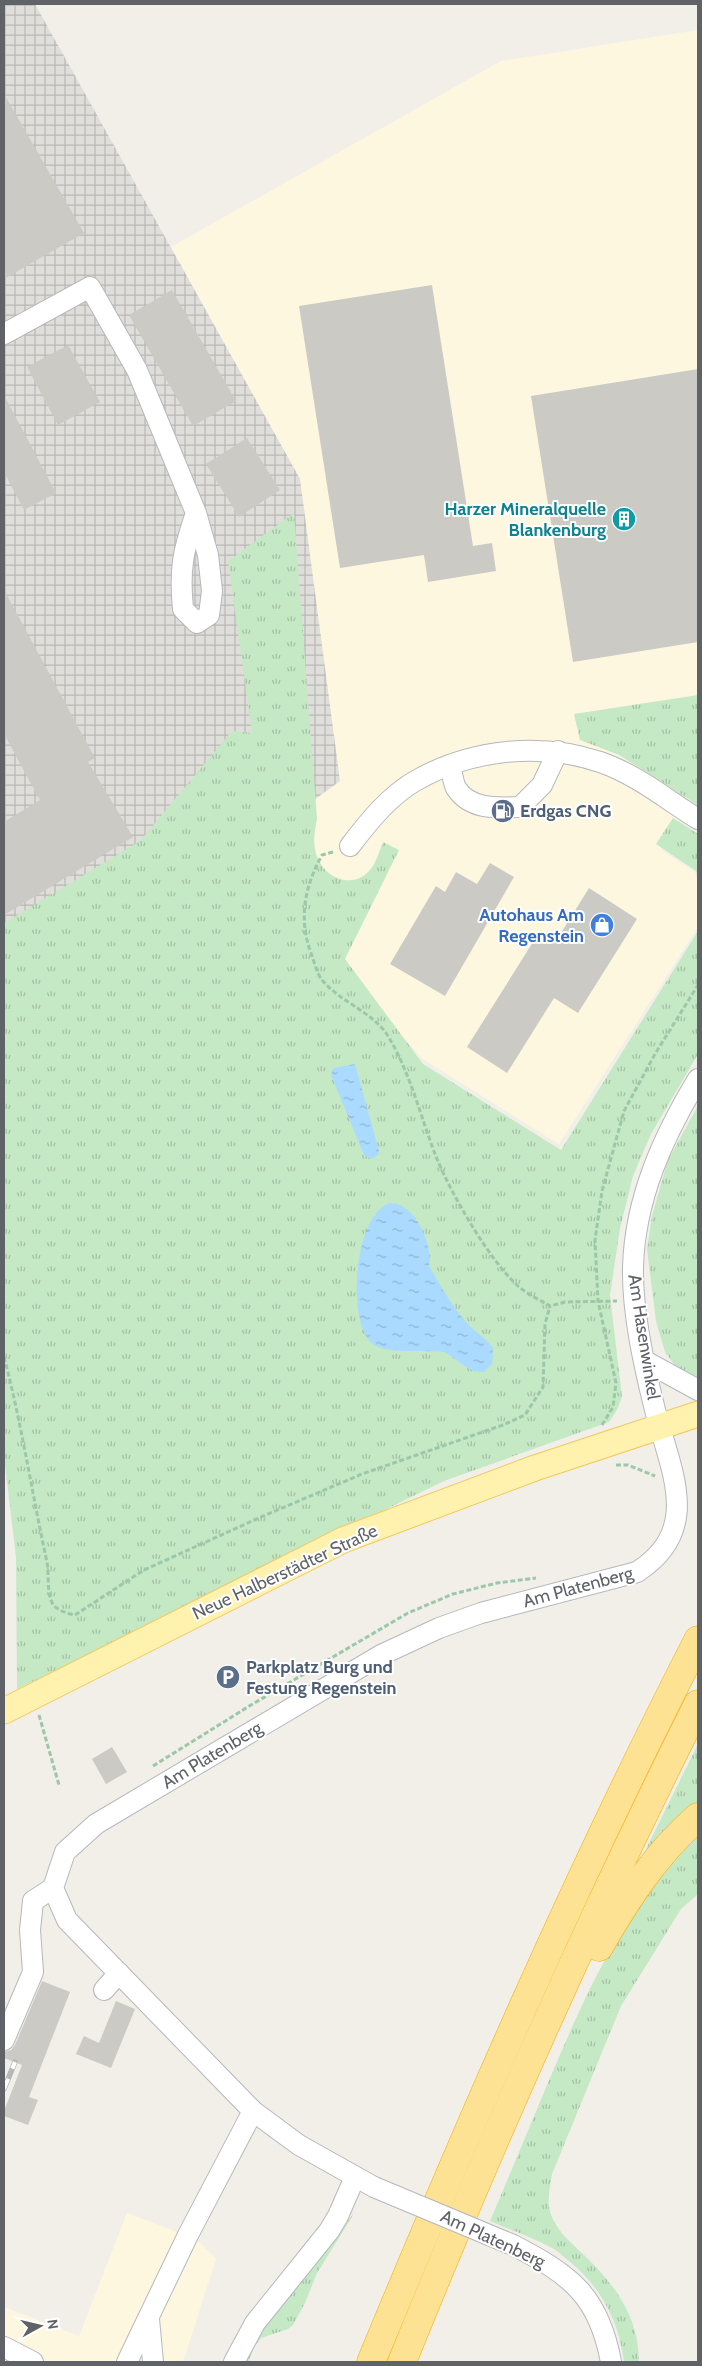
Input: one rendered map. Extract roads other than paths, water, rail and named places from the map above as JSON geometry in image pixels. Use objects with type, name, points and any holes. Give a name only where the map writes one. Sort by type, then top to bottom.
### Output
[{"type":"highway","points":[[371,2362],[503,2052],[603,1834],[698,1640]]},
{"type":"highway","points":[[402,2362],[482,2169],[574,1962],[698,1704]]},
{"type":"highway","points":[[574,1962],[597,1950],[643,1877],[672,1842],[698,1817]]},
{"type":"main road","name":"Neue Halberstädter Straße","points":[[20,1709],[343,1540],[507,1478],[698,1414]]},
{"type":"street","points":[[4,334],[90,287],[136,370],[196,513]]},
{"type":"street","points":[[350,846],[374,814],[416,780],[450,765],[489,754],[524,751],[558,751],[601,762],[633,777],[698,819]]},
{"type":"street","points":[[450,765],[456,787],[472,804],[501,808],[520,807],[542,785],[558,751]]},
{"type":"street","name":"Am Hasenwinkel","points":[[661,1426],[646,1361],[633,1278],[638,1222],[645,1191],[660,1148],[698,1079]]},
{"type":"street","points":[[646,1361],[698,1390]]},
{"type":"street","name":"Am Platenberg","points":[[611,2362],[602,2325],[583,2294],[560,2271],[514,2245],[374,2187],[299,2145],[253,2111],[67,1920],[53,1888],[65,1852],[96,1824],[381,1655],[439,1628],[481,1613],[637,1572],[658,1562],[678,1541],[686,1512],[683,1484],[661,1426]]},
{"type":"street","points":[[4,2040],[33,1972],[30,1930],[33,1901],[53,1888]]},
{"type":"street","points":[[104,1990],[119,1974]]},
{"type":"street","points":[[127,2362],[192,2228],[253,2111]]},
{"type":"street","points":[[234,2362],[260,2316],[329,2232],[355,2177]]},
{"type":"street","points":[[149,2319],[153,2362]]},
{"type":"street","points":[[4,2347],[33,2362]]},
{"type":"water","points":[[355,1064],[379,1151],[378,1155],[371,1159],[364,1155],[331,1075],[333,1068]]},
{"type":"water","points":[[390,1203],[403,1207],[416,1219],[427,1243],[430,1259],[429,1266],[442,1289],[462,1317],[493,1348],[492,1364],[484,1372],[468,1368],[444,1352],[396,1350],[379,1347],[373,1344],[364,1333],[359,1316],[357,1294],[361,1248],[368,1227],[378,1212]]},
{"type":"railway","points":[[4,2089],[15,2062]]},
{"type":"place","name":"Harzer Mineralquelle Blankenburg","points":[[624,519]]},
{"type":"place","name":"Erdgas CNG","points":[[503,811]]},
{"type":"place","name":"Autohaus Am Regenstein","points":[[602,925]]},
{"type":"place","name":"Parkplatz Burg und Festung Regenstein","points":[[228,1677]]}]
